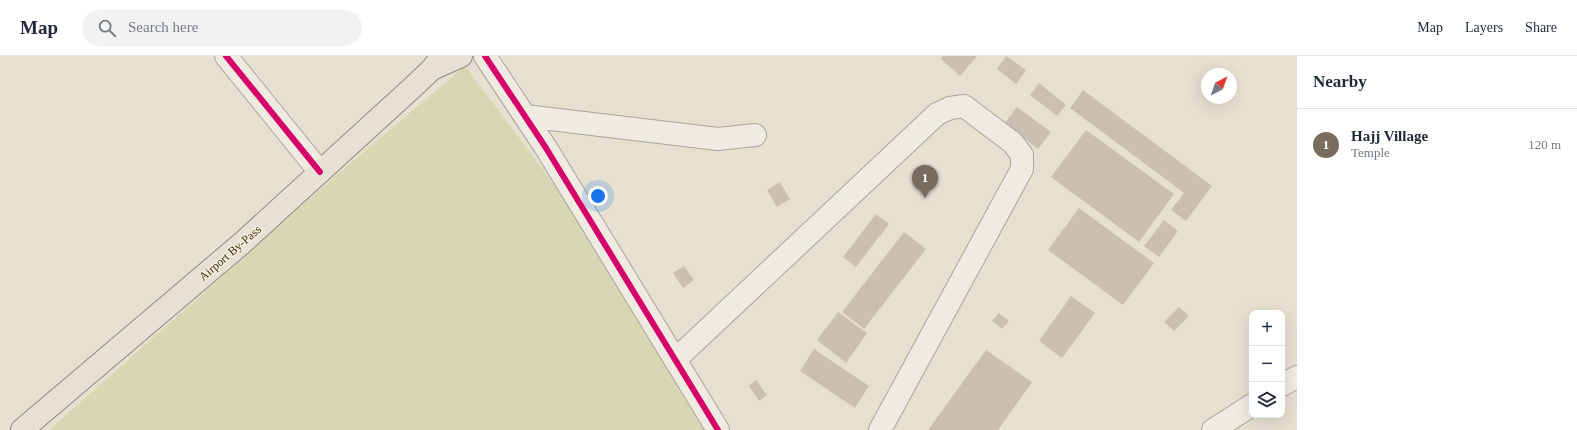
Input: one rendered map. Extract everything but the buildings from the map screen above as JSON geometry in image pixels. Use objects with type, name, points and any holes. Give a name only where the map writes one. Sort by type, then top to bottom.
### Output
[{"type":"main road","name":"Airport By-Pass","points":[[22,430],[241,244],[437,62],[461,56]]},
{"type":"street","points":[[226,56],[320,172]]},
{"type":"street","points":[[485,56],[524,116],[718,430]]},
{"type":"street","points":[[675,360],[937,114],[950,108],[964,106],[1013,143],[1022,155],[1022,169],[880,430]]},
{"type":"street","points":[[524,116],[718,139],[755,135]]},
{"type":"street","points":[[1285,383],[1297,377]]},
{"type":"street","points":[[1213,430],[1249,407]]},
{"type":"green space","points":[[465,66],[652,314],[721,430],[49,430],[339,173]]},
{"type":"cycle path","points":[[226,56],[320,172]]},
{"type":"cycle path","points":[[485,56],[546,148],[718,430]]},
{"type":"place","name":"Hajj Village","points":[[925,198]]}]
